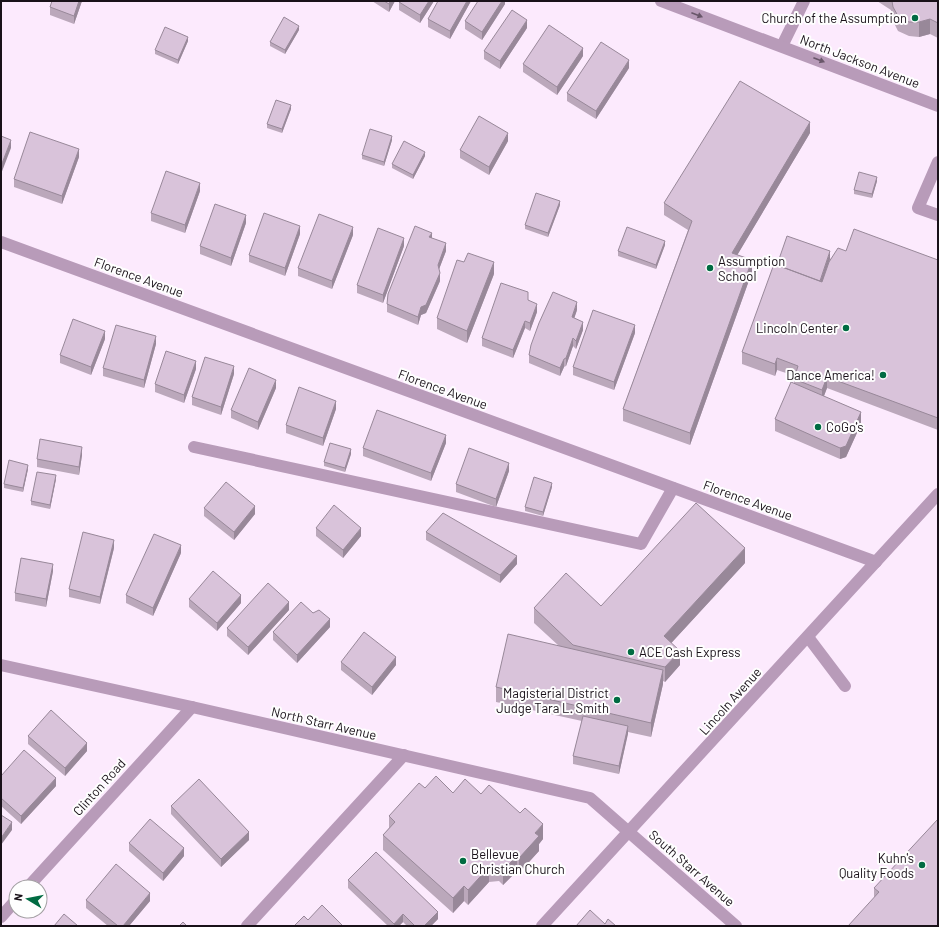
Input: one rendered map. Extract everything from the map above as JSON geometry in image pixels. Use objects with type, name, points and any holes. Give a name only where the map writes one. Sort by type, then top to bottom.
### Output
[{"type":"street","name":"North Jackson Avenue","points":[[661,1],[938,106]]},
{"type":"street","points":[[782,46],[804,1]]},
{"type":"street","points":[[938,162],[918,208],[938,215]]},
{"type":"street","name":"Florence Avenue","points":[[1,242],[876,562]]},
{"type":"street","points":[[194,447],[641,544],[673,488]]},
{"type":"street","name":"Lincoln Avenue","points":[[542,926],[630,832],[938,494]]},
{"type":"street","points":[[808,637],[845,686]]},
{"type":"street","name":"North Starr Avenue","points":[[1,665],[192,706],[590,798],[630,832]]},
{"type":"street","name":"Clinton Road","points":[[35,879],[192,706]]},
{"type":"street","points":[[247,926],[404,755]]},
{"type":"street","name":"South Starr Avenue","points":[[630,832],[736,926]]},
{"type":"street","points":[[1,917],[8,909]]},
{"type":"building","points":[[52,1],[79,1],[74,16],[50,7]]},
{"type":"building","points":[[429,1],[420,15],[399,2]]},
{"type":"building","points":[[438,1],[467,1],[450,31],[428,19]]},
{"type":"building","points":[[478,1],[502,1],[482,32],[465,21]]},
{"type":"building","points":[[892,1],[938,1],[938,23],[930,19],[919,22],[909,22],[898,16],[893,7]]},
{"type":"building","points":[[512,10],[527,20],[500,61],[484,51]]},
{"type":"building","points":[[284,17],[299,26],[285,50],[270,42]]},
{"type":"building","points":[[549,25],[583,48],[557,87],[523,64]]},
{"type":"building","points":[[165,27],[188,37],[178,60],[155,50]]},
{"type":"building","points":[[601,42],[629,60],[596,111],[567,93]]},
{"type":"building","name":"Assumption School","points":[[740,81],[810,122],[732,253],[752,260],[690,433],[623,409],[692,221],[664,203]]},
{"type":"building","points":[[276,100],[291,105],[282,129],[267,124]]},
{"type":"building","points":[[479,116],[508,133],[489,167],[460,150]]},
{"type":"building","points":[[370,129],[392,136],[384,162],[362,155]]},
{"type":"building","points":[[30,132],[79,149],[62,196],[14,179]]},
{"type":"building","points":[[1,136],[11,140],[1,166]]},
{"type":"building","points":[[404,141],[425,152],[413,175],[392,164]]},
{"type":"building","points":[[166,171],[200,183],[185,225],[151,213]]},
{"type":"building","points":[[859,172],[877,177],[872,194],[854,190]]},
{"type":"building","points":[[536,193],[560,201],[548,233],[525,225]]},
{"type":"building","points":[[215,204],[246,215],[231,258],[200,246]]},
{"type":"building","points":[[264,213],[300,226],[285,268],[249,255]]},
{"type":"building","points":[[319,214],[353,227],[332,281],[298,268]]},
{"type":"building","points":[[415,226],[432,233],[429,237],[446,243],[438,265],[440,273],[426,305],[421,307],[418,317],[387,304],[388,294]]},
{"type":"building","points":[[627,227],[665,241],[656,265],[618,251]]},
{"type":"building","points":[[378,228],[404,238],[383,295],[357,285]]},
{"type":"building","name":"Lincoln Center","points":[[854,229],[938,260],[938,418],[827,377],[822,390],[794,379],[798,366],[777,358],[775,364],[742,352],[774,264],[822,282],[829,262],[838,248],[846,251]]},
{"type":"building","points":[[787,236],[830,251],[820,281],[777,265]]},
{"type":"building","points":[[468,253],[494,262],[467,331],[437,318],[457,260],[464,262]]},
{"type":"building","points":[[501,283],[528,292],[528,300],[537,304],[530,323],[525,321],[513,350],[482,338]]},
{"type":"building","points":[[553,292],[577,302],[572,317],[583,322],[576,341],[573,338],[566,358],[564,359],[560,368],[529,355],[539,323]]},
{"type":"building","points":[[593,310],[635,325],[614,382],[573,367]]},
{"type":"building","points":[[73,319],[105,331],[91,367],[60,355]]},
{"type":"building","points":[[116,325],[156,336],[144,380],[103,368]]},
{"type":"building","points":[[166,351],[196,361],[184,395],[155,384]]},
{"type":"building","points":[[205,357],[234,366],[221,407],[192,397]]},
{"type":"building","points":[[249,368],[276,380],[258,422],[231,410]]},
{"type":"building","name":"CoGo's","points":[[791,382],[861,412],[846,446],[840,448],[775,419]]},
{"type":"building","points":[[299,387],[336,401],[323,438],[286,425]]},
{"type":"building","points":[[377,410],[446,435],[431,473],[363,448]]},
{"type":"building","points":[[40,439],[82,447],[79,467],[37,459]]},
{"type":"building","points":[[330,443],[351,449],[345,468],[324,462]]},
{"type":"building","points":[[469,448],[509,463],[496,499],[456,484]]},
{"type":"building","points":[[9,460],[28,465],[23,488],[4,484]]},
{"type":"building","points":[[37,472],[56,475],[50,505],[31,501]]},
{"type":"building","points":[[534,477],[552,483],[543,512],[525,507]]},
{"type":"building","points":[[226,482],[255,506],[234,532],[204,508]]},
{"type":"building","points":[[696,503],[745,548],[664,636],[680,651],[665,667],[573,645],[534,608],[566,573],[601,606]]},
{"type":"building","points":[[334,505],[361,528],[343,550],[316,528]]},
{"type":"building","points":[[443,513],[517,556],[500,575],[426,532]]},
{"type":"building","points":[[83,532],[114,540],[100,597],[69,589]]},
{"type":"building","points":[[154,534],[181,545],[153,608],[126,595]]},
{"type":"building","points":[[21,558],[53,564],[46,599],[15,593]]},
{"type":"building","points":[[213,571],[241,595],[217,623],[189,599]]},
{"type":"building","points":[[268,583],[289,602],[248,647],[227,628]]},
{"type":"building","points":[[301,602],[313,613],[319,610],[330,619],[297,655],[273,632]]},
{"type":"building","points":[[364,632],[396,657],[372,687],[341,662]]},
{"type":"building","points":[[508,634],[663,670],[651,723],[496,687]]},
{"type":"building","points":[[51,710],[87,743],[65,768],[28,736]]},
{"type":"building","points":[[583,716],[628,726],[619,766],[573,756]]},
{"type":"building","points":[[24,750],[56,778],[21,816],[1,798],[1,776]]},
{"type":"building","name":"Bellevue Christian Church","points":[[436,776],[453,793],[465,779],[481,794],[489,785],[520,813],[525,808],[543,824],[535,833],[539,836],[519,858],[517,856],[503,870],[499,866],[489,867],[468,890],[464,886],[453,898],[383,835],[395,822],[389,816],[419,783],[425,788]]},
{"type":"building","points":[[199,779],[249,832],[221,859],[171,806]]},
{"type":"building","points":[[1,815],[12,822],[1,838]]},
{"type":"building","points":[[150,819],[184,848],[163,873],[129,843]]},
{"type":"building","name":"Kuhn's Quality Foods","points":[[938,819],[938,926],[848,926],[879,892],[874,888]]},
{"type":"building","points":[[376,852],[438,912],[424,926],[415,926],[403,914],[394,924],[348,880]]},
{"type":"building","points":[[116,864],[150,893],[123,926],[118,926],[86,900]]},
{"type":"building","points":[[322,905],[343,926],[294,926],[304,916],[308,920]]},
{"type":"building","points":[[590,910],[605,924],[608,919],[616,926],[576,926]]},
{"type":"building","points":[[64,914],[78,926],[54,926]]},
{"type":"building","points":[[183,922],[187,926],[179,926]]},
{"type":"place","name":"Church of the Assumption","points":[[915,18]]},
{"type":"place","name":"Assumption School","points":[[710,268]]},
{"type":"place","name":"Lincoln Center","points":[[846,328]]},
{"type":"place","name":"Dance America!","points":[[883,375]]},
{"type":"place","name":"CoGo's","points":[[818,427]]},
{"type":"place","name":"ACE Cash Express","points":[[631,652]]},
{"type":"place","name":"Magisterial District Judge Tara L. Smith","points":[[617,700]]},
{"type":"place","name":"Bellevue Christian Church","points":[[463,861]]},
{"type":"place","name":"Kuhn's Quality Foods","points":[[922,865]]}]
